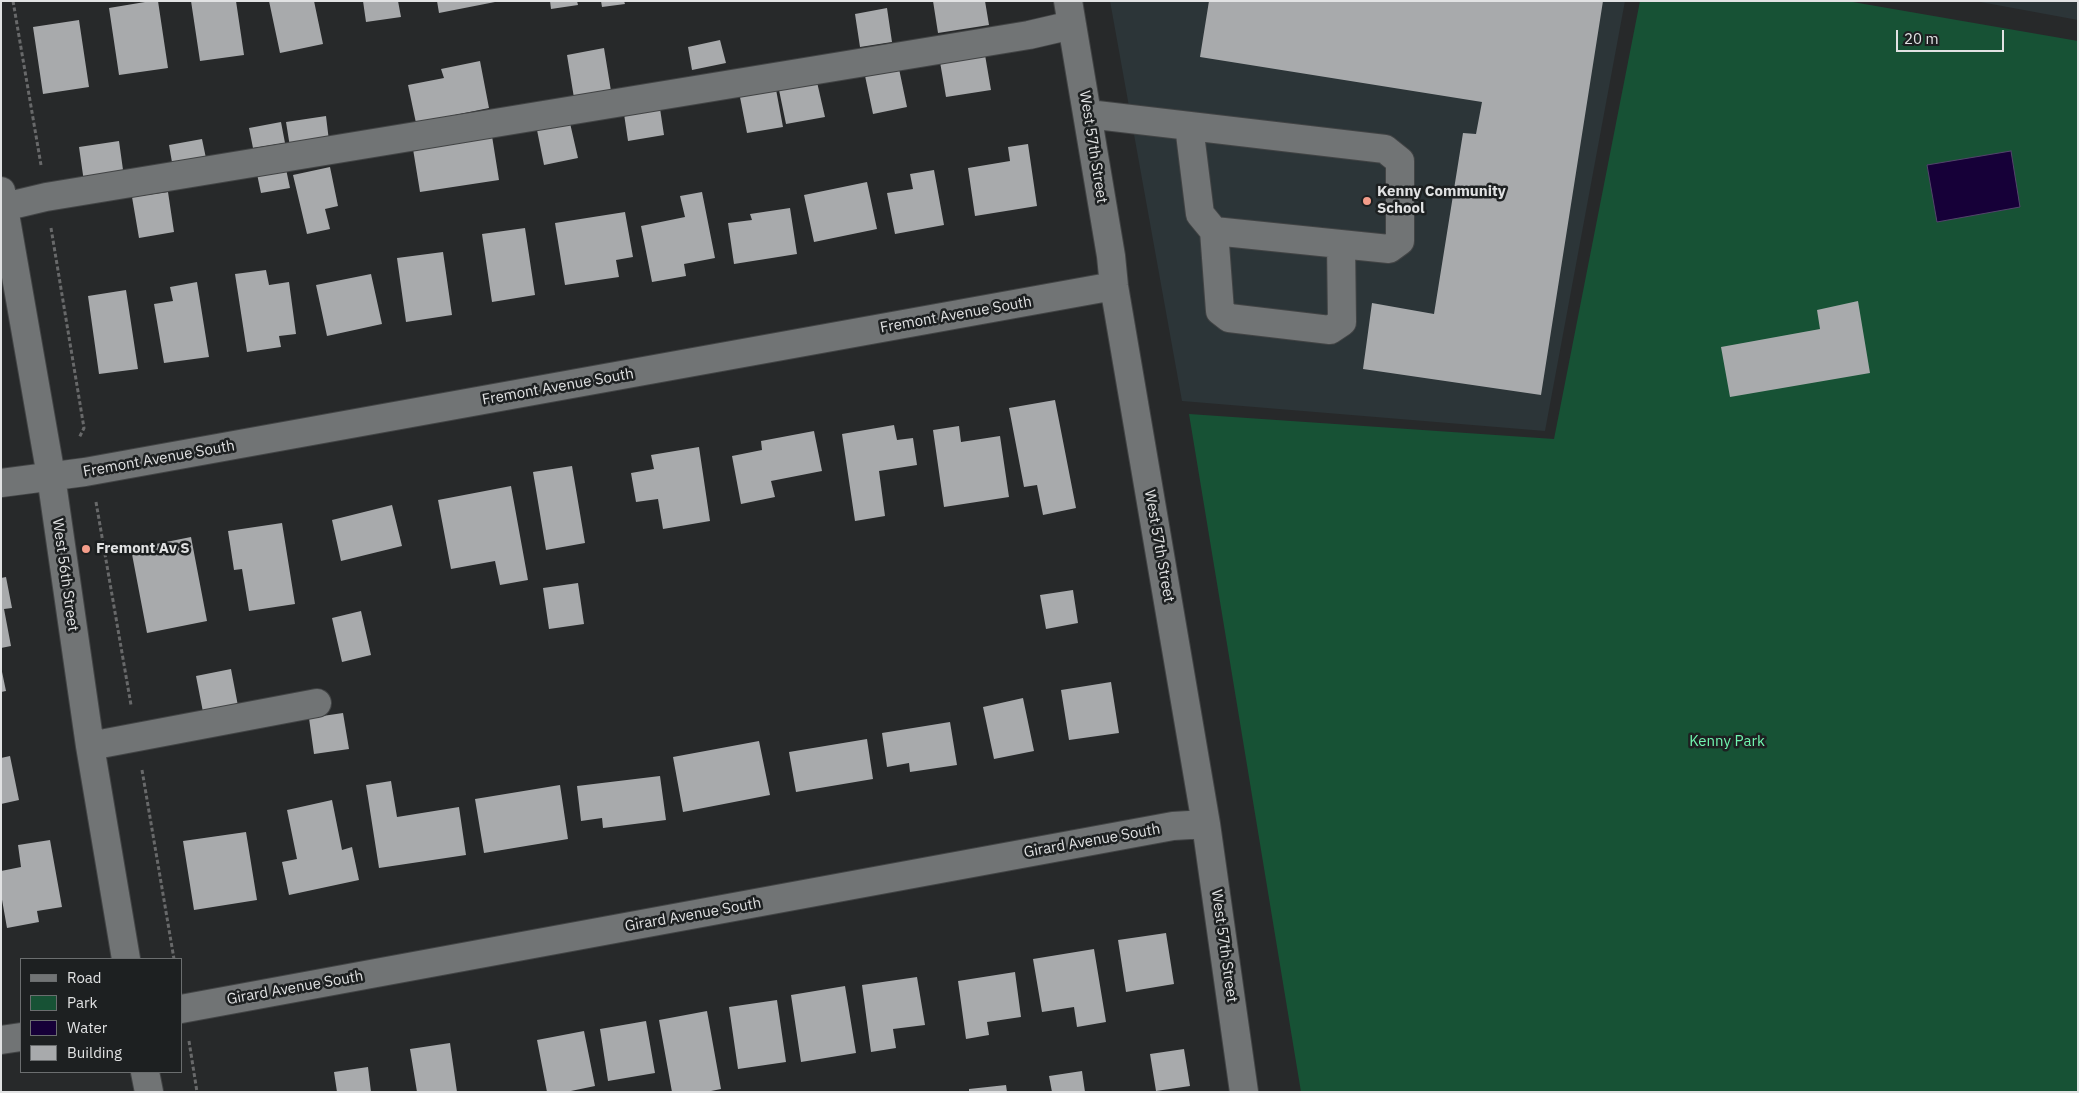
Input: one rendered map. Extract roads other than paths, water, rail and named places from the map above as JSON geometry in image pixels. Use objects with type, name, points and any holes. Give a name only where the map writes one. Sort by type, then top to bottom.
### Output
[{"type":"street","name":"West 57th Street","points":[[1070,13],[1111,256],[1114,286],[1206,824],[1244,1092]]},
{"type":"street","points":[[3,199],[46,197],[1029,35],[1070,13]]},
{"type":"street","points":[[1088,114],[1385,149],[1400,161],[1400,241],[1389,249],[1214,231]]},
{"type":"street","points":[[1189,126],[1200,214],[1214,231],[1220,311],[1229,318],[1330,330],[1342,322],[1341,244]]},
{"type":"street","name":"West 56th Street","points":[[3,199],[51,476],[90,746],[126,958]]},
{"type":"street","name":"Fremont Avenue South","points":[[1,483],[104,469],[1114,286]]},
{"type":"street","points":[[90,746],[317,703]]},
{"type":"street","name":"Girard Avenue South","points":[[182,1009],[1163,828],[1206,824]]},
{"type":"street","points":[[1,1040],[20,1037]]},
{"type":"street","points":[[145,1073],[149,1092]]},
{"type":"water","points":[[2011,151],[2020,207],[1937,222],[1927,165]]},
{"type":"place","name":"Kenny Community School","points":[[1367,201]]},
{"type":"place","name":"Fremont Av S","points":[[86,549]]},
{"type":"park label","name":"Kenny Park","points":[[1727,742]]}]
